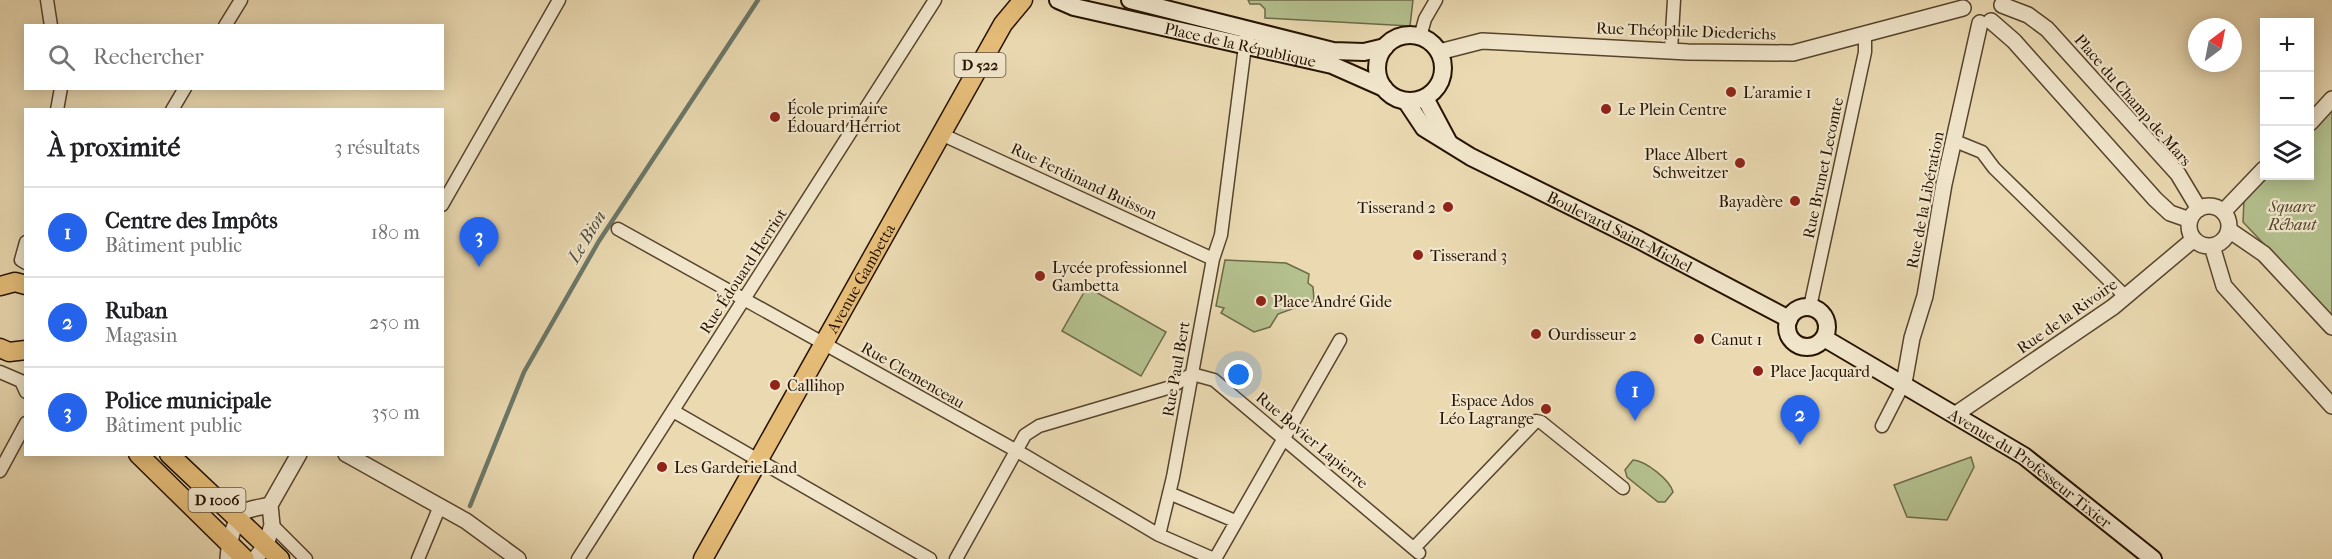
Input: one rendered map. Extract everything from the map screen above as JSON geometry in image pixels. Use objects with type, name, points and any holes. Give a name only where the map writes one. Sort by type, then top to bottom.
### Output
[{"type":"main road","name":"Avenue Gambetta","points":[[703,559],[1003,24],[1023,0]]},
{"type":"main road","name":"Place de la République","points":[[1058,0],[1074,6],[1246,38],[1333,51],[1364,52],[1385,47]]},
{"type":"main road","name":"Place de la République","points":[[1130,0],[1146,2],[1246,38],[1332,65],[1384,88]]},
{"type":"main road","points":[[1420,37],[1428,40],[1439,52],[1443,62],[1440,83],[1425,98],[1406,101],[1390,94],[1384,88],[1377,72],[1380,55],[1385,47],[1397,38],[1420,37]]},
{"type":"main road","points":[[1425,98],[1449,144]]},
{"type":"main road","name":"Boulevard Saint-Michel","points":[[1406,101],[1424,128],[1449,144],[1789,319]]},
{"type":"main road","points":[[0,285],[15,282],[24,284]]},
{"type":"main road","points":[[1810,307],[1816,309],[1825,319],[1827,332],[1824,338],[1813,346],[1794,343],[1788,332],[1789,319],[1797,309],[1810,307]]},
{"type":"main road","name":"Avenue du Professeur Tixier","points":[[1824,338],[1956,414],[2031,462],[2153,559]]},
{"type":"main road","points":[[0,348],[9,352],[24,350]]},
{"type":"main road","name":"D 1006","points":[[140,456],[228,551],[245,559]]},
{"type":"main road","name":"D 1006","points":[[171,456],[239,520],[260,552],[280,559]]},
{"type":"street","points":[[47,0],[51,24]]},
{"type":"street","points":[[226,24],[241,0]]},
{"type":"street","points":[[444,201],[559,0]]},
{"type":"street","name":"Rue Édouard Herriot","points":[[578,559],[935,0]]},
{"type":"street","points":[[1420,37],[1425,20],[1436,0]]},
{"type":"street","points":[[1671,50],[1674,0]]},
{"type":"street","points":[[1986,22],[2001,3]]},
{"type":"street","name":"Place du Champ de Mars","points":[[2001,3],[2028,15],[2047,29],[2178,174],[2195,214]]},
{"type":"street","points":[[1963,4],[1966,15],[1986,22],[2014,41],[2170,213],[2195,214],[2214,207],[2223,212],[2227,217],[2229,230],[2223,240],[2212,246],[2199,243],[2194,239],[2189,226],[2195,214]]},
{"type":"street","name":"Rue Théophile Diederichs","points":[[1439,52],[1482,41],[1793,53],[1963,4]]},
{"type":"street","name":"Rue de la Libération","points":[[1904,383],[1912,338],[1925,296],[1955,141],[1986,22]]},
{"type":"street","name":"Rue Brunet Lecomte","points":[[1810,307],[1865,52],[1865,34]]},
{"type":"street","name":"Rue Paul Bert","points":[[1158,535],[1169,493],[1213,259],[1221,235],[1246,38]]},
{"type":"street","points":[[57,108],[61,90]]},
{"type":"street","points":[[173,108],[184,90]]},
{"type":"street","points":[[2314,119],[2332,99]]},
{"type":"street","name":"Rue Ferdinand Buisson","points":[[941,134],[1213,259]]},
{"type":"street","points":[[1955,141],[1982,152],[1994,168],[2126,297]]},
{"type":"street","points":[[2223,212],[2260,174]]},
{"type":"street","name":"Rue Clemenceau","points":[[618,229],[1016,450],[1158,535],[1214,559]]},
{"type":"street","points":[[2229,230],[2264,254],[2332,327]]},
{"type":"street","name":"Rue de la Rivoire","points":[[1956,414],[2077,333],[2126,297],[2194,239]]},
{"type":"street","points":[[2212,246],[2224,286],[2332,406]]},
{"type":"street","points":[[1214,559],[1340,340]]},
{"type":"street","points":[[0,372],[21,381],[24,388]]},
{"type":"street","points":[[956,559],[1025,435],[1039,426],[1171,387],[1192,374]]},
{"type":"street","name":"Rue Bovier Lapierre","points":[[1192,374],[1214,380],[1285,437],[1416,550],[1536,421],[1542,422],[1623,488]]},
{"type":"street","points":[[1882,426],[1904,383]]},
{"type":"street","points":[[673,411],[930,559]]},
{"type":"street","points":[[0,471],[24,427]]},
{"type":"street","points":[[260,552],[272,525],[270,505],[298,456]]},
{"type":"street","points":[[350,456],[466,521],[518,559]]},
{"type":"street","points":[[1169,493],[1235,521]]},
{"type":"street","points":[[228,551],[239,520],[246,511],[270,505]]},
{"type":"street","points":[[418,559],[440,506]]},
{"type":"street","points":[[272,525],[306,559]]},
{"type":"green space","points":[[1248,0],[1413,0],[1410,26],[1265,18],[1265,9],[1260,4],[1250,4]]},
{"type":"green space","name":"Square Réhaut","points":[[2332,106],[2332,316],[2243,222],[2244,199],[2262,180],[2314,180],[2314,126]]},
{"type":"green space","name":"Place André Gide","points":[[1225,260],[1286,263],[1309,274],[1308,283],[1313,287],[1314,301],[1278,314],[1270,327],[1254,332],[1221,313],[1224,308],[1216,306]]},
{"type":"green space","points":[[1087,287],[1166,332],[1141,376],[1062,331]]},
{"type":"green space","points":[[1971,457],[1974,467],[1947,520],[1907,517],[1894,485]]},
{"type":"green space","points":[[1633,460],[1651,467],[1671,487],[1673,492],[1665,502],[1658,502],[1627,477],[1625,470]]},
{"type":"waterway","name":"Le Bion","points":[[470,506],[524,372],[599,241],[758,0]]},
{"type":"place","name":"L'aramie 1","points":[[1731,92]]},
{"type":"place","name":"Le Plein Centre","points":[[1606,109]]},
{"type":"place","name":"École primaire Édouard Herriot","points":[[775,117]]},
{"type":"place","name":"Place Albert Schweitzer","points":[[1740,163]]},
{"type":"place","name":"Bayadère","points":[[1795,201]]},
{"type":"place","name":"Tisserand 2","points":[[1448,207]]},
{"type":"place","name":"Tisserand 3","points":[[1418,255]]},
{"type":"place","name":"Police municipale","points":[[479,267]]},
{"type":"place","name":"Lycée professionnel Gambetta","points":[[1040,276]]},
{"type":"place","name":"Place André Gide","points":[[1261,301]]},
{"type":"place","name":"Ourdisseur 2","points":[[1536,334]]},
{"type":"place","name":"Canut 1","points":[[1699,339]]},
{"type":"place","name":"Place Jacquard","points":[[1758,371]]},
{"type":"place","name":"Callihop","points":[[775,385]]},
{"type":"place","name":"Espace Ados Léo Lagrange","points":[[1546,409]]},
{"type":"place","name":"Centre des Impôts","points":[[1635,421]]},
{"type":"place","name":"Ruban","points":[[1800,445]]},
{"type":"place","name":"Les GarderieLand","points":[[662,467]]}]
